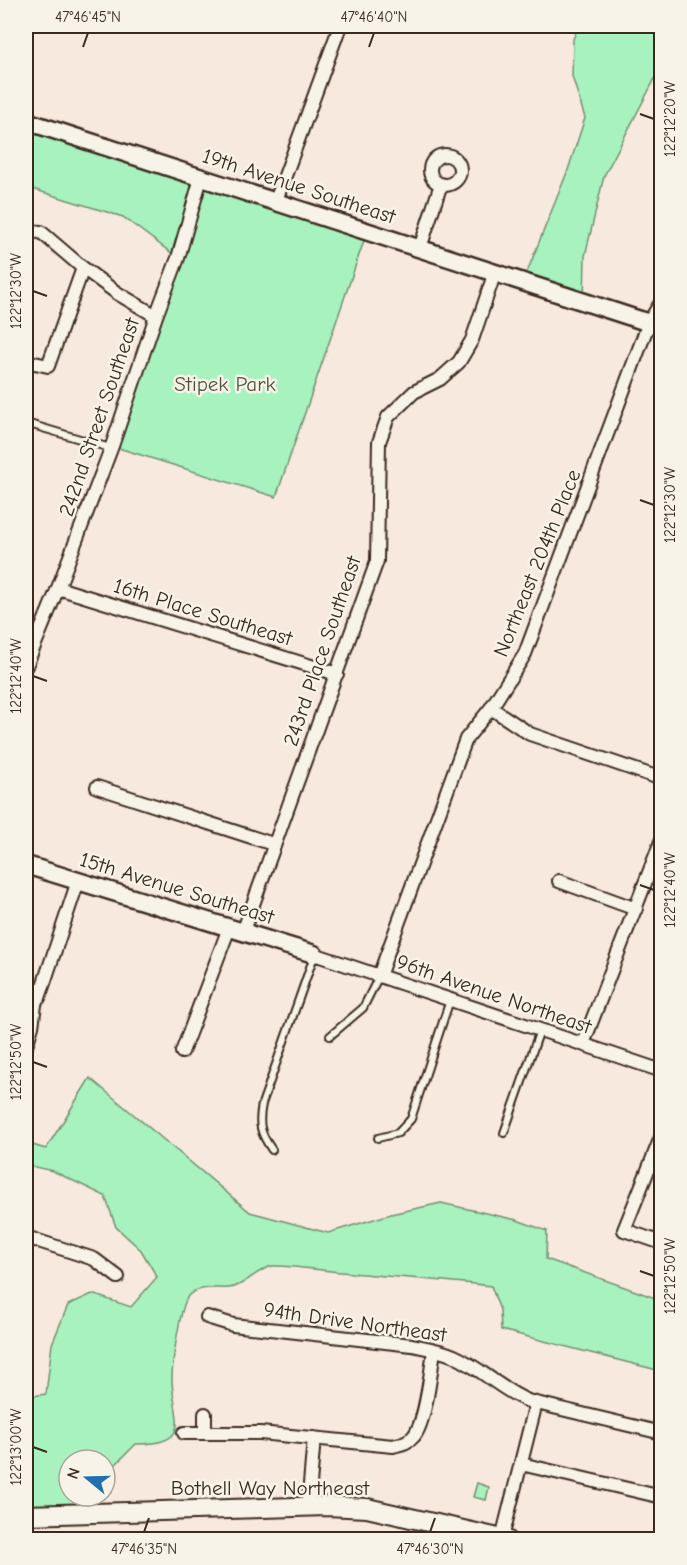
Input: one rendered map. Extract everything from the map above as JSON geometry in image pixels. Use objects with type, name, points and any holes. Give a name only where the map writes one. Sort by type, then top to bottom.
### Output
[{"type":"main road","name":"Bothell Way Northeast","points":[[27,1515],[308,1507],[367,1508],[505,1539]]},
{"type":"street","points":[[275,203],[340,26]]},
{"type":"street","name":"19th Avenue Southeast","points":[[26,121],[655,325]]},
{"type":"street","name":"242nd Street Southeast","points":[[27,659],[58,588],[110,448],[178,258],[201,178]]},
{"type":"street","points":[[420,248],[441,184]]},
{"type":"street","points":[[26,231],[41,232],[117,294],[156,316]]},
{"type":"street","points":[[26,361],[48,366],[83,268]]},
{"type":"street","name":"243rd Place Southeast","points":[[182,1052],[273,844],[377,561],[377,460],[379,442],[387,417],[414,392],[440,379],[459,362],[472,340],[495,272]]},
{"type":"street","name":"Northeast 204th Place","points":[[379,976],[466,739],[491,708],[525,654],[655,325],[662,301]]},
{"type":"street","name":"16th Place Southeast","points":[[58,588],[337,674]]},
{"type":"street","points":[[491,708],[530,734],[662,779]]},
{"type":"street","points":[[97,787],[273,844]]},
{"type":"street","points":[[583,1044],[662,839]]},
{"type":"street","name":"15th Avenue Southeast","points":[[26,865],[314,954]]},
{"type":"street","points":[[39,998],[78,881]]},
{"type":"street","points":[[560,881],[636,909]]},
{"type":"street","name":"96th Avenue Northeast","points":[[314,954],[662,1071]]},
{"type":"street","points":[[662,1135],[624,1230],[662,1243]]},
{"type":"street","points":[[26,1237],[94,1259],[118,1277]]},
{"type":"street","name":"94th Drive Northeast","points":[[207,1317],[233,1325],[412,1345],[434,1350],[453,1355],[512,1393],[536,1403],[662,1433]]},
{"type":"street","points":[[184,1433],[260,1433],[393,1446],[405,1443],[414,1436],[420,1424],[434,1350]]},
{"type":"street","points":[[505,1539],[536,1403]]},
{"type":"street","points":[[205,1414],[205,1433]]},
{"type":"street","points":[[308,1507],[314,1438]]},
{"type":"street","points":[[521,1464],[662,1497]]},
{"type":"lane","points":[[26,423],[110,448]]},
{"type":"lane","points":[[272,1150],[265,1140],[259,1123],[262,1104],[314,954]]},
{"type":"lane","points":[[330,1036],[363,1008],[379,976]]},
{"type":"lane","points":[[26,1056],[35,1028],[39,998]]},
{"type":"lane","points":[[378,1138],[398,1133],[411,1119],[450,1000]]},
{"type":"lane","points":[[504,1133],[540,1030]]},
{"type":"green space","points":[[579,26],[661,26],[661,67],[604,176],[585,256],[584,302],[523,282],[568,170],[585,118],[572,76],[573,39]]},
{"type":"green space","name":"Stipek Park","points":[[26,121],[367,232],[276,497],[112,446],[178,258],[123,217],[29,188],[26,182]]},
{"type":"green space","points":[[90,1078],[250,1212],[328,1233],[391,1214],[441,1203],[517,1220],[547,1231],[546,1259],[661,1300],[661,1371],[501,1330],[500,1310],[491,1286],[297,1267],[267,1267],[235,1287],[203,1289],[189,1295],[180,1322],[173,1361],[172,1379],[177,1415],[174,1433],[167,1439],[155,1443],[136,1444],[117,1463],[117,1448],[57,1448],[57,1508],[84,1508],[83,1512],[26,1515],[26,1397],[46,1394],[52,1344],[68,1305],[92,1294],[131,1307],[157,1277],[141,1250],[116,1227],[105,1196],[53,1171],[26,1165],[26,1143],[46,1149]]},
{"type":"green space","points":[[477,1483],[489,1487],[486,1500],[473,1497]]}]
